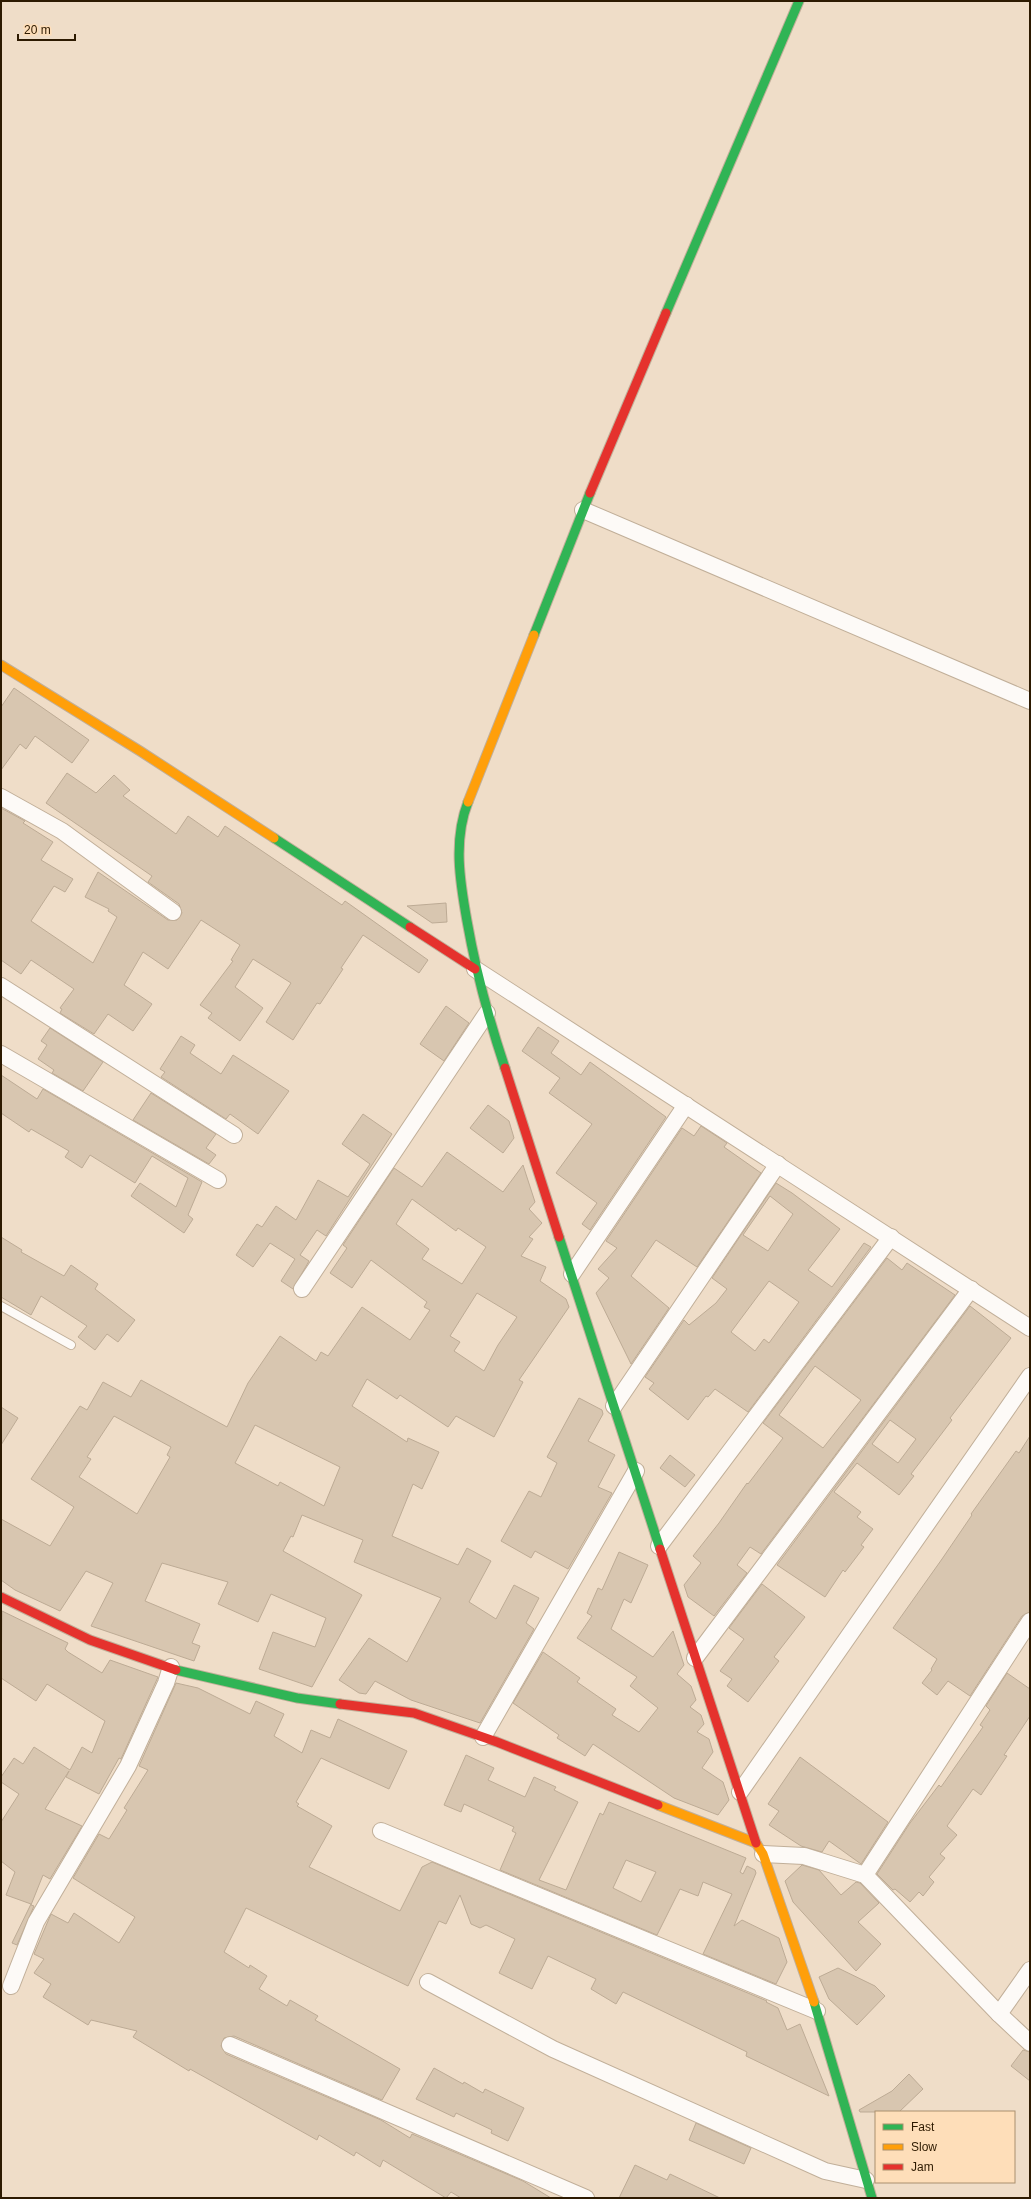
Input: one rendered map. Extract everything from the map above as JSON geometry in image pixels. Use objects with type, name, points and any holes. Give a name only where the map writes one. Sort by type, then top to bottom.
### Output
[{"type":"street","points":[[799,1],[583,510],[467,804],[460,834],[459,877],[475,969],[487,1013],[636,1471],[695,1658],[740,1792],[817,2011],[872,2198]]},
{"type":"street","points":[[583,510],[1030,701]]},
{"type":"street","points":[[1,665],[140,751],[1030,1328]]},
{"type":"street","points":[[1,797],[62,831],[173,912]]},
{"type":"street","points":[[1,986],[234,1135]]},
{"type":"street","points":[[302,1289],[487,1013]]},
{"type":"street","points":[[1,1054],[218,1180]]},
{"type":"street","points":[[572,1274],[686,1105]]},
{"type":"street","points":[[614,1406],[778,1164]]},
{"type":"street","points":[[659,1546],[891,1237]]},
{"type":"street","points":[[695,1658],[971,1289]]},
{"type":"street","points":[[740,1792],[1030,1376]]},
{"type":"street","points":[[483,1737],[636,1471]]},
{"type":"street","points":[[1,1597],[90,1640],[171,1667],[297,1698],[414,1713],[483,1737],[760,1849],[804,1856],[866,1875],[999,2014],[1030,2043]]},
{"type":"street","points":[[866,1875],[1030,1621]]},
{"type":"street","points":[[11,1986],[36,1922],[128,1766],[166,1683],[171,1667]]},
{"type":"street","points":[[381,1831],[817,2011]]},
{"type":"street","points":[[999,2014],[1030,1970]]},
{"type":"street","points":[[428,1982],[553,2049],[826,2171],[866,2180]]},
{"type":"street","points":[[230,2045],[586,2198]]},
{"type":"lane","points":[[1,1306],[71,1345]]},
{"type":"building","points":[[14,688],[89,740],[72,763],[35,736],[26,749],[20,744],[1,770],[1,707]]},
{"type":"building","points":[[67,773],[96,793],[114,775],[130,790],[123,796],[176,834],[188,816],[218,837],[225,826],[342,905],[345,901],[428,960],[419,973],[363,935],[341,968],[343,969],[320,1004],[317,1003],[293,1040],[266,1022],[291,983],[253,959],[235,987],[263,1008],[240,1041],[208,1018],[212,1013],[200,1005],[233,961],[231,960],[240,945],[201,920],[168,969],[143,952],[124,985],[152,1004],[133,1031],[108,1014],[94,1034],[60,1013],[62,1009],[60,1008],[74,989],[31,960],[21,974],[1,960],[1,808],[25,821],[23,823],[53,842],[41,860],[73,879],[65,892],[54,886],[31,921],[93,963],[117,917],[108,911],[109,909],[85,897],[98,872],[168,920],[177,920],[182,913],[179,904],[148,882],[152,876],[46,803]]},
{"type":"building","points":[[446,903],[447,922],[432,923],[407,906]]},
{"type":"building","points":[[446,1006],[469,1023],[444,1061],[420,1044]]},
{"type":"building","points":[[538,1027],[559,1041],[551,1053],[581,1075],[590,1062],[666,1117],[590,1230],[582,1224],[597,1203],[556,1173],[592,1124],[549,1093],[560,1078],[522,1051]]},
{"type":"building","points":[[50,1028],[103,1062],[83,1091],[52,1073],[54,1070],[38,1059],[47,1045],[41,1041]]},
{"type":"building","points":[[181,1036],[195,1045],[190,1053],[221,1074],[233,1055],[289,1091],[258,1134],[230,1114],[226,1119],[161,1077],[165,1072],[160,1069]]},
{"type":"building","points":[[1,1075],[37,1099],[43,1089],[202,1182],[188,1215],[193,1219],[184,1233],[131,1196],[140,1183],[176,1207],[188,1178],[152,1156],[135,1183],[90,1155],[82,1168],[65,1157],[69,1151],[31,1129],[29,1132],[1,1113]]},
{"type":"building","points":[[151,1093],[216,1134],[206,1148],[216,1155],[209,1164],[133,1120]]},
{"type":"building","points":[[488,1105],[509,1121],[514,1138],[503,1153],[470,1128]]},
{"type":"building","points":[[363,1114],[392,1134],[326,1236],[317,1230],[300,1255],[309,1261],[293,1289],[281,1281],[295,1259],[270,1243],[253,1267],[236,1255],[257,1224],[262,1227],[276,1206],[296,1220],[318,1180],[348,1197],[370,1164],[342,1144]]},
{"type":"building","points":[[701,1126],[727,1143],[724,1147],[761,1173],[697,1267],[656,1240],[631,1276],[669,1308],[631,1364],[596,1293],[609,1278],[598,1269],[617,1248],[606,1241],[682,1128],[694,1136]]},
{"type":"building","points":[[447,1152],[503,1192],[523,1165],[535,1202],[529,1209],[542,1223],[529,1237],[533,1239],[521,1256],[546,1267],[540,1281],[566,1299],[569,1307],[519,1380],[523,1382],[494,1437],[456,1416],[448,1427],[400,1395],[397,1399],[367,1379],[352,1406],[407,1442],[408,1438],[439,1452],[422,1489],[413,1484],[392,1536],[458,1565],[467,1548],[491,1561],[469,1602],[496,1619],[514,1585],[539,1598],[526,1623],[534,1629],[480,1723],[411,1700],[375,1681],[366,1694],[359,1693],[339,1680],[369,1638],[407,1662],[441,1598],[354,1562],[363,1540],[302,1515],[293,1537],[291,1536],[283,1551],[362,1595],[312,1687],[259,1669],[273,1632],[315,1647],[326,1618],[271,1594],[258,1622],[218,1604],[228,1582],[162,1563],[145,1601],[200,1624],[192,1643],[200,1646],[194,1661],[91,1626],[113,1583],[86,1571],[60,1611],[15,1590],[1,1580],[1,1519],[50,1546],[74,1507],[31,1479],[80,1406],[87,1410],[103,1382],[131,1397],[141,1380],[227,1427],[248,1383],[280,1336],[316,1361],[321,1352],[328,1356],[362,1307],[410,1340],[430,1310],[424,1307],[427,1302],[371,1260],[352,1288],[330,1273],[347,1248],[343,1245],[394,1168],[422,1187]],"holes":[[[412,1199],[456,1231],[458,1228],[486,1247],[462,1284],[422,1259],[429,1249],[396,1224]],[[477,1293],[517,1317],[498,1345],[484,1371],[454,1351],[460,1342],[450,1336]],[[114,1416],[171,1447],[167,1455],[170,1457],[137,1514],[79,1477],[91,1459],[87,1457]],[[255,1425],[340,1467],[324,1506],[280,1482],[278,1486],[235,1463]]]},
{"type":"building","points":[[776,1183],[792,1193],[840,1229],[808,1270],[832,1287],[864,1243],[871,1247],[748,1412],[715,1389],[708,1397],[706,1396],[688,1420],[649,1389],[654,1383],[645,1377],[684,1320],[689,1325],[716,1303],[727,1289],[712,1278]],"holes":[[[770,1196],[793,1214],[768,1251],[743,1235]],[[769,1281],[799,1302],[769,1343],[764,1339],[755,1351],[731,1332]]]},
{"type":"building","points":[[1,1237],[22,1250],[21,1252],[64,1276],[71,1265],[98,1284],[95,1289],[135,1320],[118,1342],[107,1334],[95,1350],[78,1337],[87,1326],[41,1296],[31,1315],[1,1297]]},
{"type":"building","points":[[887,1258],[902,1270],[907,1263],[955,1295],[761,1554],[750,1547],[737,1565],[747,1573],[714,1616],[688,1597],[684,1585],[701,1563],[693,1556],[719,1523],[747,1483],[748,1484],[783,1438],[763,1423]],"holes":[[[815,1366],[861,1400],[823,1448],[779,1415]]]},
{"type":"building","points":[[970,1306],[1011,1338],[950,1418],[952,1420],[911,1474],[914,1476],[899,1495],[857,1463],[834,1492],[861,1512],[857,1517],[873,1529],[861,1545],[864,1547],[845,1572],[843,1570],[825,1597],[777,1565]],"holes":[[[890,1420],[916,1439],[898,1463],[872,1444]]]},
{"type":"building","points":[[579,1398],[602,1410],[603,1414],[588,1441],[615,1455],[598,1487],[612,1493],[568,1569],[535,1551],[531,1558],[501,1541],[529,1491],[541,1497],[557,1463],[547,1457]]},
{"type":"building","points":[[1,1407],[18,1418],[1,1445]]},
{"type":"building","points":[[1030,1436],[1030,1612],[1022,1616],[970,1696],[948,1681],[937,1695],[922,1683],[932,1670],[931,1669],[937,1659],[893,1628],[942,1559],[972,1515],[971,1514],[1016,1451],[1019,1453]]},
{"type":"building","points":[[670,1455],[695,1475],[685,1487],[660,1468]]},
{"type":"building","points":[[619,1552],[648,1565],[631,1603],[624,1599],[611,1629],[653,1657],[673,1631],[684,1665],[677,1674],[691,1686],[696,1700],[690,1707],[701,1715],[704,1724],[697,1732],[709,1739],[713,1752],[702,1768],[723,1782],[729,1800],[718,1815],[674,1798],[593,1744],[585,1756],[557,1738],[559,1735],[513,1703],[543,1652],[580,1678],[577,1682],[616,1709],[612,1715],[639,1732],[658,1708],[630,1686],[637,1677],[577,1638],[592,1616],[587,1613],[598,1588],[602,1590]]},
{"type":"building","points":[[762,1584],[805,1617],[774,1657],[779,1661],[748,1702],[727,1686],[732,1679],[720,1671],[744,1639],[729,1628]]},
{"type":"building","points":[[2,1611],[68,1643],[65,1649],[68,1652],[102,1673],[110,1660],[158,1677],[121,1759],[119,1758],[99,1794],[66,1777],[69,1771],[45,1809],[82,1826],[50,1879],[43,1875],[31,1905],[34,1906],[17,1945],[12,1943],[31,1904],[6,1895],[15,1872],[1,1861],[1,1822],[19,1794],[1,1782],[1,1777],[14,1758],[23,1764],[34,1747],[70,1770],[82,1747],[92,1753],[105,1721],[47,1684],[36,1701],[1,1678]]},
{"type":"building","points":[[1007,1673],[1030,1689],[1030,1716],[1004,1755],[1007,1756],[981,1795],[973,1789],[947,1826],[957,1835],[940,1854],[945,1858],[929,1877],[934,1882],[923,1896],[919,1892],[910,1902],[895,1889],[893,1890],[877,1874],[910,1823],[939,1785],[941,1787],[983,1727],[980,1725],[990,1710],[986,1706]]},
{"type":"building","points":[[176,1683],[198,1688],[250,1714],[256,1701],[284,1714],[274,1736],[302,1753],[311,1730],[330,1738],[338,1719],[407,1751],[389,1789],[321,1758],[296,1802],[299,1804],[297,1806],[332,1826],[309,1867],[400,1911],[422,1867],[432,1862],[767,2001],[766,2002],[778,2008],[787,2030],[800,2024],[829,2096],[746,2056],[747,2052],[623,1992],[616,2004],[591,1989],[596,1979],[548,1956],[532,1989],[499,1973],[515,1939],[486,1925],[480,1928],[471,1924],[460,1895],[446,1924],[439,1921],[408,1986],[246,1908],[224,1952],[249,1968],[250,1965],[267,1976],[259,1989],[287,2006],[290,2000],[318,2016],[315,2020],[400,2069],[382,2100],[234,2036],[224,2038],[221,2046],[226,2054],[381,2120],[410,2138],[412,2134],[523,2181],[551,2198],[461,2198],[451,2192],[446,2198],[383,2160],[380,2167],[356,2152],[354,2156],[319,2135],[317,2140],[190,2069],[189,2071],[133,2037],[137,2031],[91,2020],[88,2025],[43,1997],[51,1984],[34,1973],[44,1959],[34,1954],[51,1914],[68,1923],[74,1913],[119,1943],[135,1917],[73,1878],[99,1834],[109,1839],[127,1810],[124,1808],[148,1770],[139,1766]]},
{"type":"building","points":[[466,1755],[494,1768],[488,1780],[525,1797],[534,1777],[556,1787],[554,1790],[578,1802],[539,1880],[566,1890],[600,1813],[603,1815],[609,1802],[746,1858],[740,1872],[743,1874],[747,1866],[755,1870],[756,1873],[734,1926],[742,1920],[779,1938],[787,1962],[776,1984],[703,1954],[732,1894],[703,1882],[698,1896],[680,1889],[657,1935],[500,1870],[516,1833],[512,1831],[514,1827],[464,1804],[461,1812],[444,1805]],"holes":[[[626,1860],[656,1872],[641,1902],[613,1888]]]},
{"type":"building","points":[[800,1757],[888,1822],[861,1864],[829,1841],[822,1852],[801,1846],[769,1825],[779,1811],[768,1804]]},
{"type":"building","points":[[802,1865],[819,1870],[841,1895],[856,1882],[860,1883],[879,1903],[858,1922],[881,1944],[856,1971],[793,1902],[785,1881]]},
{"type":"building","points":[[838,1968],[875,1986],[885,1996],[857,2025],[829,1999],[819,1977]]},
{"type":"building","points":[[1023,2050],[1030,2052],[1030,2081],[1011,2066]]},
{"type":"building","points":[[434,2068],[483,2093],[485,2089],[524,2108],[508,2141],[491,2133],[492,2130],[456,2113],[454,2117],[416,2099]]},
{"type":"building","points":[[909,2074],[923,2089],[900,2111],[860,2112],[859,2110],[892,2091]]},
{"type":"building","points":[[696,2123],[751,2148],[744,2164],[689,2140]]},
{"type":"building","points":[[635,2165],[667,2180],[670,2174],[720,2198],[619,2198]]},
{"type":"traffic: fast","points":[[666,313],[799,1]]},
{"type":"traffic: fast","points":[[534,635],[590,493]]},
{"type":"traffic: fast","points":[[468,802],[463,816],[459,846],[462,891],[479,977],[488,1014],[505,1068]]},
{"type":"traffic: fast","points":[[274,838],[410,927]]},
{"type":"traffic: fast","points":[[559,1237],[660,1549]]},
{"type":"traffic: fast","points":[[176,1670],[297,1698],[340,1704]]},
{"type":"traffic: fast","points":[[814,2002],[872,2198]]},
{"type":"traffic: slow","points":[[468,802],[534,635]]},
{"type":"traffic: slow","points":[[1,665],[140,751],[274,838]]},
{"type":"traffic: slow","points":[[658,1805],[756,1843],[763,1854],[814,2002]]},
{"type":"traffic: jam","points":[[590,493],[666,313]]},
{"type":"traffic: jam","points":[[410,927],[475,969]]},
{"type":"traffic: jam","points":[[505,1068],[559,1237]]},
{"type":"traffic: jam","points":[[660,1549],[756,1843]]},
{"type":"traffic: jam","points":[[1,1597],[90,1640],[176,1670]]},
{"type":"traffic: jam","points":[[340,1704],[414,1713],[497,1742],[658,1805]]}]
